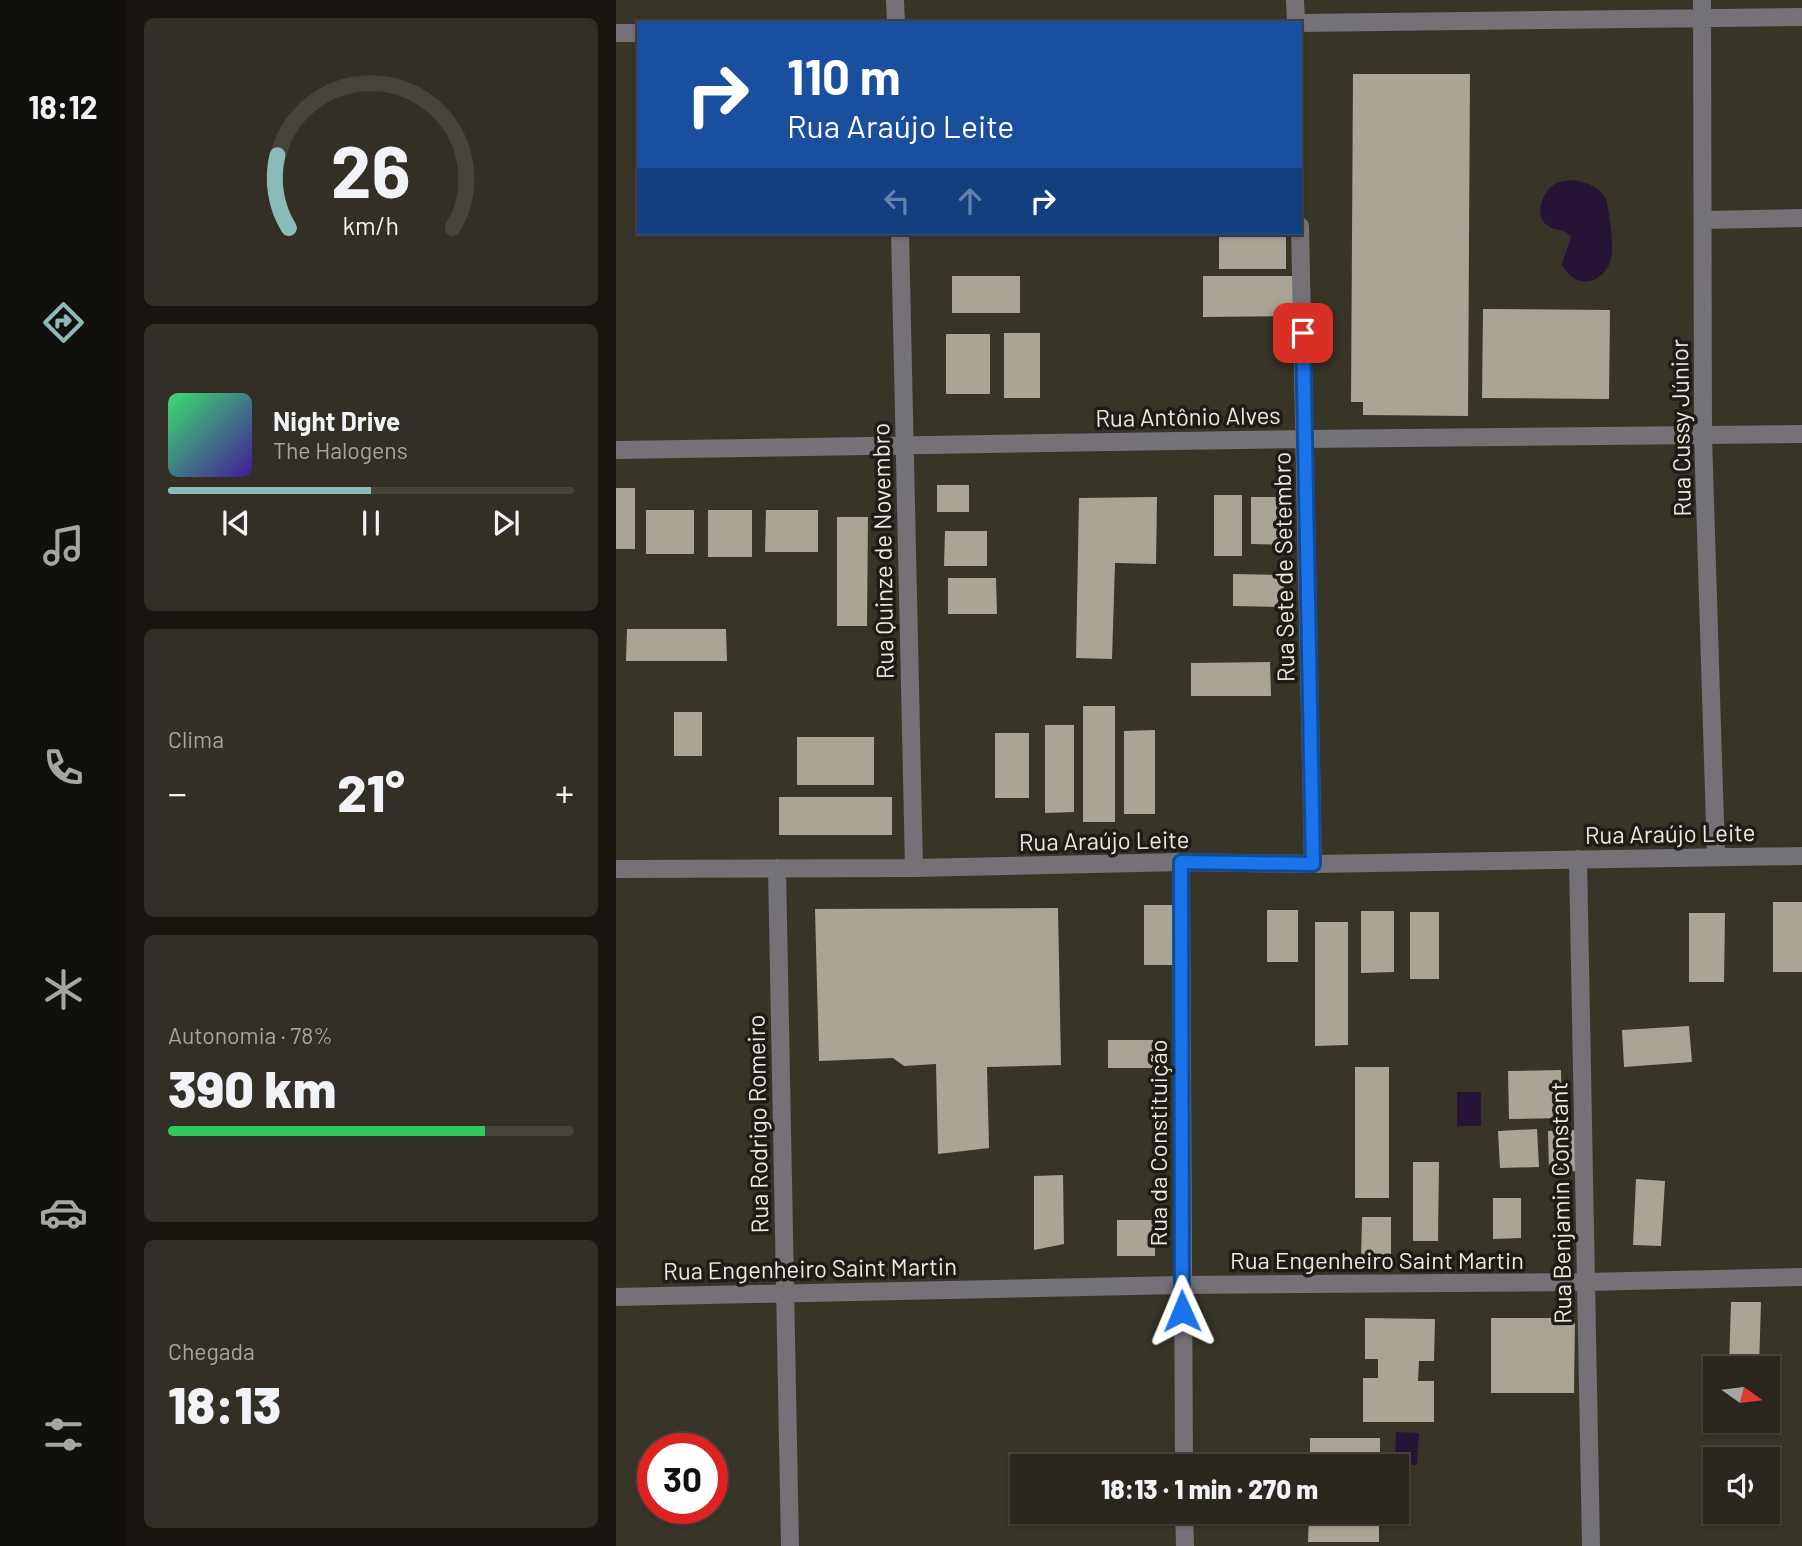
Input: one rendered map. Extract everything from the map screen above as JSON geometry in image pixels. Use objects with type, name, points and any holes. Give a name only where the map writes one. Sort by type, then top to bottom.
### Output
[{"type":"street","points":[[895,0],[896,21]]},
{"type":"street","points":[[1295,0],[1298,21]]},
{"type":"street","name":"Rua Cussy Júnior","points":[[1702,0],[1703,436],[1716,856]]},
{"type":"street","points":[[1302,23],[1802,18]]},
{"type":"street","points":[[616,33],[637,33]]},
{"type":"street","points":[[1704,220],[1802,218]]},
{"type":"street","name":"Rua Quinze de Novembro","points":[[900,235],[914,868]]},
{"type":"street","name":"Rua Sete de Setembro","points":[[1300,235],[1313,864]]},
{"type":"street","name":"Rua Antônio Alves","points":[[616,450],[1802,434]]},
{"type":"street","name":"Rua Araújo Leite","points":[[616,869],[914,868],[1181,862],[1313,864],[1802,856]]},
{"type":"street","name":"Rua Benjamin Constant","points":[[1578,859],[1591,1546]]},
{"type":"street","name":"Rua da Constituição","points":[[1181,862],[1184,1454]]},
{"type":"street","name":"Rua Rodrigo Romeiro","points":[[777,868],[790,1546]]},
{"type":"street","name":"Rua Engenheiro Saint Martin","points":[[616,1297],[1181,1285],[1586,1282],[1802,1277]]},
{"type":"street","points":[[1184,1524],[1185,1546]]},
{"type":"shaded area","points":[[1571,180],[1592,186],[1601,192],[1607,201],[1612,251],[1606,270],[1592,280],[1576,279],[1568,274],[1562,264],[1571,237],[1566,232],[1548,226],[1541,216],[1541,204],[1550,187]]},
{"type":"shaded area","points":[[1457,1092],[1481,1092],[1481,1126],[1457,1126]]},
{"type":"shaded area","points":[[1396,1432],[1419,1433],[1417,1465],[1409,1465],[1409,1454],[1395,1454]]},
{"type":"building","points":[[1353,74],[1470,74],[1468,416],[1363,415],[1363,402],[1351,402]]},
{"type":"building","points":[[1219,236],[1286,236],[1286,269],[1219,269]]},
{"type":"building","points":[[952,276],[1020,276],[1020,313],[952,313]]},
{"type":"building","points":[[1203,276],[1294,276],[1294,316],[1203,317]]},
{"type":"building","points":[[1483,309],[1610,310],[1609,399],[1482,398]]},
{"type":"building","points":[[1004,333],[1040,333],[1040,398],[1004,398]]},
{"type":"building","points":[[946,334],[990,334],[990,394],[946,394]]},
{"type":"building","points":[[937,485],[969,485],[969,512],[937,512]]},
{"type":"building","points":[[616,488],[635,488],[635,549],[616,549]]},
{"type":"building","points":[[1214,495],[1242,495],[1242,556],[1214,556]]},
{"type":"building","points":[[1157,497],[1156,564],[1115,563],[1112,659],[1076,658],[1079,498]]},
{"type":"building","points":[[1251,497],[1292,497],[1292,545],[1251,544]]},
{"type":"building","points":[[646,510],[694,510],[694,554],[646,554]]},
{"type":"building","points":[[708,510],[752,510],[752,557],[708,557]]},
{"type":"building","points":[[766,510],[818,510],[818,552],[765,552]]},
{"type":"building","points":[[837,517],[868,517],[867,626],[837,626]]},
{"type":"building","points":[[945,531],[987,531],[987,566],[944,566]]},
{"type":"building","points":[[1233,574],[1284,575],[1284,607],[1233,606]]},
{"type":"building","points":[[948,578],[996,578],[997,614],[948,614]]},
{"type":"building","points":[[627,629],[726,629],[727,661],[626,661]]},
{"type":"building","points":[[1270,662],[1271,696],[1191,696],[1191,663]]},
{"type":"building","points":[[1083,706],[1115,706],[1115,822],[1083,822]]},
{"type":"building","points":[[674,712],[702,712],[702,756],[674,756]]},
{"type":"building","points":[[1045,725],[1074,725],[1074,812],[1045,813]]},
{"type":"building","points":[[1155,730],[1155,814],[1124,814],[1124,731]]},
{"type":"building","points":[[995,733],[1029,733],[1029,798],[995,798]]},
{"type":"building","points":[[797,737],[874,737],[874,785],[797,785]]},
{"type":"building","points":[[779,797],[892,797],[892,835],[779,835]]},
{"type":"building","points":[[1773,902],[1802,902],[1802,972],[1773,972]]},
{"type":"building","points":[[1144,905],[1175,905],[1175,965],[1144,965]]},
{"type":"building","points":[[1058,908],[1061,1065],[987,1067],[989,1148],[938,1154],[936,1064],[904,1066],[893,1058],[819,1061],[815,909]]},
{"type":"building","points":[[1267,910],[1298,910],[1298,962],[1267,962]]},
{"type":"building","points":[[1361,911],[1394,911],[1394,972],[1361,973]]},
{"type":"building","points":[[1410,912],[1439,912],[1439,979],[1410,979]]},
{"type":"building","points":[[1689,913],[1725,913],[1724,982],[1689,982]]},
{"type":"building","points":[[1315,922],[1348,922],[1348,1045],[1315,1046]]},
{"type":"building","points":[[1689,1026],[1692,1062],[1624,1067],[1622,1030]]},
{"type":"building","points":[[1108,1040],[1153,1040],[1153,1068],[1108,1068]]},
{"type":"building","points":[[1355,1067],[1389,1067],[1389,1198],[1355,1198]]},
{"type":"building","points":[[1561,1070],[1562,1118],[1509,1119],[1508,1071]]},
{"type":"building","points":[[1537,1129],[1539,1167],[1500,1168],[1498,1131]]},
{"type":"building","points":[[1577,1130],[1579,1171],[1549,1172],[1548,1131]]},
{"type":"building","points":[[1413,1162],[1439,1162],[1438,1241],[1413,1241]]},
{"type":"building","points":[[1063,1175],[1064,1244],[1034,1250],[1034,1176]]},
{"type":"building","points":[[1636,1179],[1665,1181],[1661,1246],[1633,1245]]},
{"type":"building","points":[[1493,1198],[1521,1198],[1521,1238],[1493,1239]]},
{"type":"building","points":[[1362,1217],[1391,1217],[1391,1260],[1361,1260]]},
{"type":"building","points":[[1117,1220],[1155,1220],[1155,1256],[1117,1256]]},
{"type":"building","points":[[1731,1302],[1761,1302],[1759,1356],[1729,1356]]},
{"type":"building","points":[[1365,1318],[1435,1319],[1434,1361],[1419,1361],[1418,1381],[1434,1381],[1434,1422],[1363,1422],[1363,1378],[1378,1378],[1378,1359],[1365,1359]]},
{"type":"building","points":[[1491,1318],[1575,1318],[1574,1393],[1491,1393]]},
{"type":"building","points":[[1310,1438],[1380,1438],[1380,1454],[1310,1454]]},
{"type":"building","points":[[1309,1524],[1379,1524],[1379,1542],[1308,1542]]},
{"type":"route","points":[[1182,1311],[1181,862],[1313,864],[1303,333]]}]
